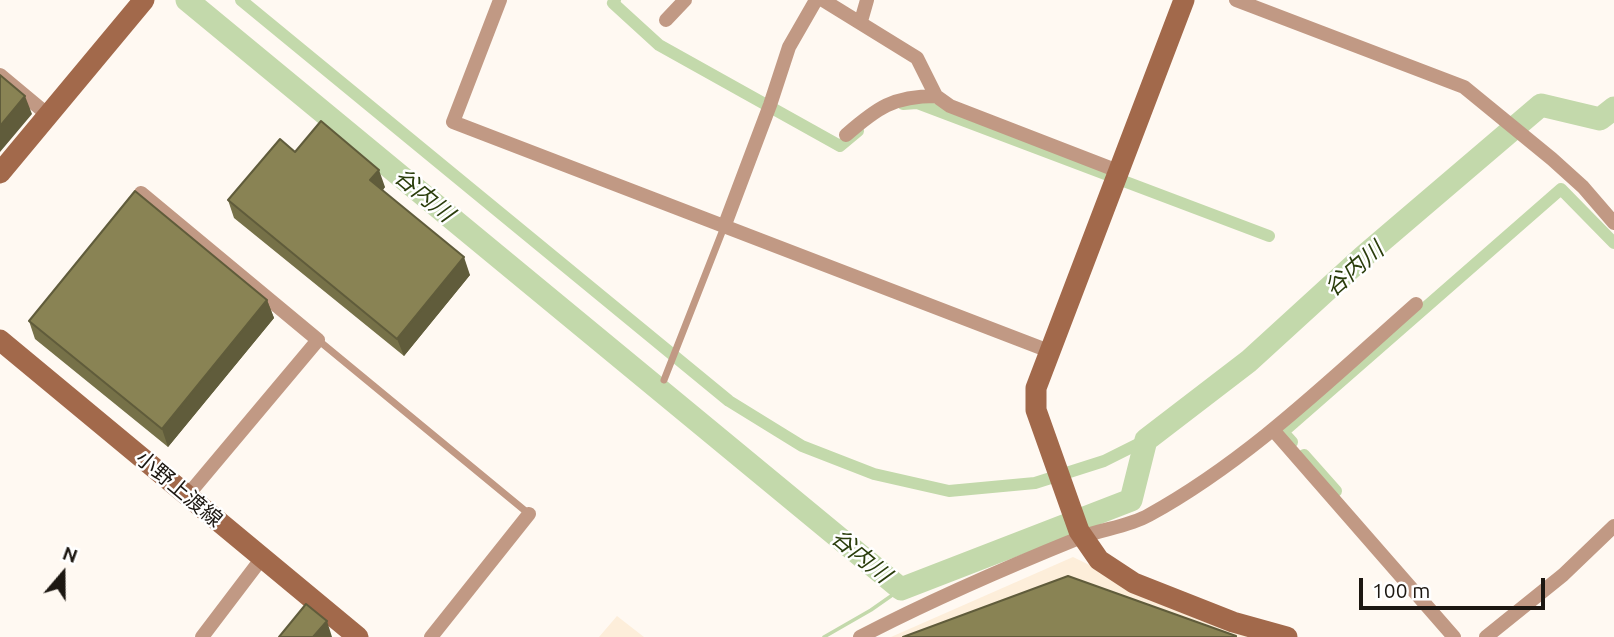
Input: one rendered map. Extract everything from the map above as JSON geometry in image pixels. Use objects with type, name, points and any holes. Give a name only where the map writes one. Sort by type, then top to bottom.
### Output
[{"type":"street","points":[[0,173],[145,0]]},
{"type":"street","points":[[500,0],[453,122],[1049,351]]},
{"type":"street","points":[[666,20],[685,0]]},
{"type":"street","points":[[724,227],[789,47],[816,0]]},
{"type":"street","points":[[822,0],[861,21],[917,58],[936,96],[950,106],[1118,170]]},
{"type":"street","points":[[861,21],[867,0]]},
{"type":"street","points":[[1184,0],[1049,351],[1036,388],[1036,410],[1078,527],[1099,560],[1134,583],[1233,622],[1287,637]]},
{"type":"street","points":[[1236,0],[1464,87],[1583,187],[1614,223]]},
{"type":"street","points":[[0,75],[48,115]]},
{"type":"street","points":[[845,135],[891,102],[907,97],[936,96]]},
{"type":"street","points":[[141,192],[318,340],[187,496]]},
{"type":"street","points":[[860,637],[1078,527],[1146,517],[1186,493],[1274,431],[1416,304]]},
{"type":"street","name":"小野上渡線","points":[[0,340],[358,637]]},
{"type":"street","points":[[1274,431],[1454,637]]},
{"type":"street","points":[[431,637],[531,515]]},
{"type":"street","points":[[1486,637],[1563,575],[1614,526]]},
{"type":"street","points":[[202,637],[262,558]]},
{"type":"lane","points":[[664,380],[724,227]]},
{"type":"lane","points":[[318,340],[531,515]]},
{"type":"shaded area","points":[[1073,557],[1178,608],[1270,637],[891,637]]},
{"type":"shaded area","points":[[617,616],[644,637],[599,637]]},
{"type":"building","points":[[0,75],[25,96],[0,126]]},
{"type":"building","points":[[321,121],[379,170],[370,180],[464,257],[397,339],[228,200],[280,139],[295,152]]},
{"type":"building","points":[[135,191],[267,300],[162,429],[29,321]]},
{"type":"building","points":[[1068,576],[1236,636],[1236,637],[903,637]]},
{"type":"building","points":[[306,604],[327,621],[313,637],[279,637]]},
{"type":"waterway","name":"谷内川","points":[[187,0],[901,589],[1131,500],[1146,440],[1249,361],[1364,256],[1541,105],[1600,119],[1614,108]]},
{"type":"waterway","points":[[241,0],[729,401],[802,446],[874,474],[949,491],[1035,483],[1104,461],[1146,440]]},
{"type":"waterway","points":[[615,0],[613,3],[659,45],[840,146],[858,131]]},
{"type":"waterway","points":[[903,104],[917,103],[1269,236]]},
{"type":"waterway","points":[[1292,442],[1283,432],[1561,189],[1614,243]]},
{"type":"waterway","points":[[1304,455],[1336,491]]},
{"type":"waterway","points":[[824,637],[901,589]]}]
